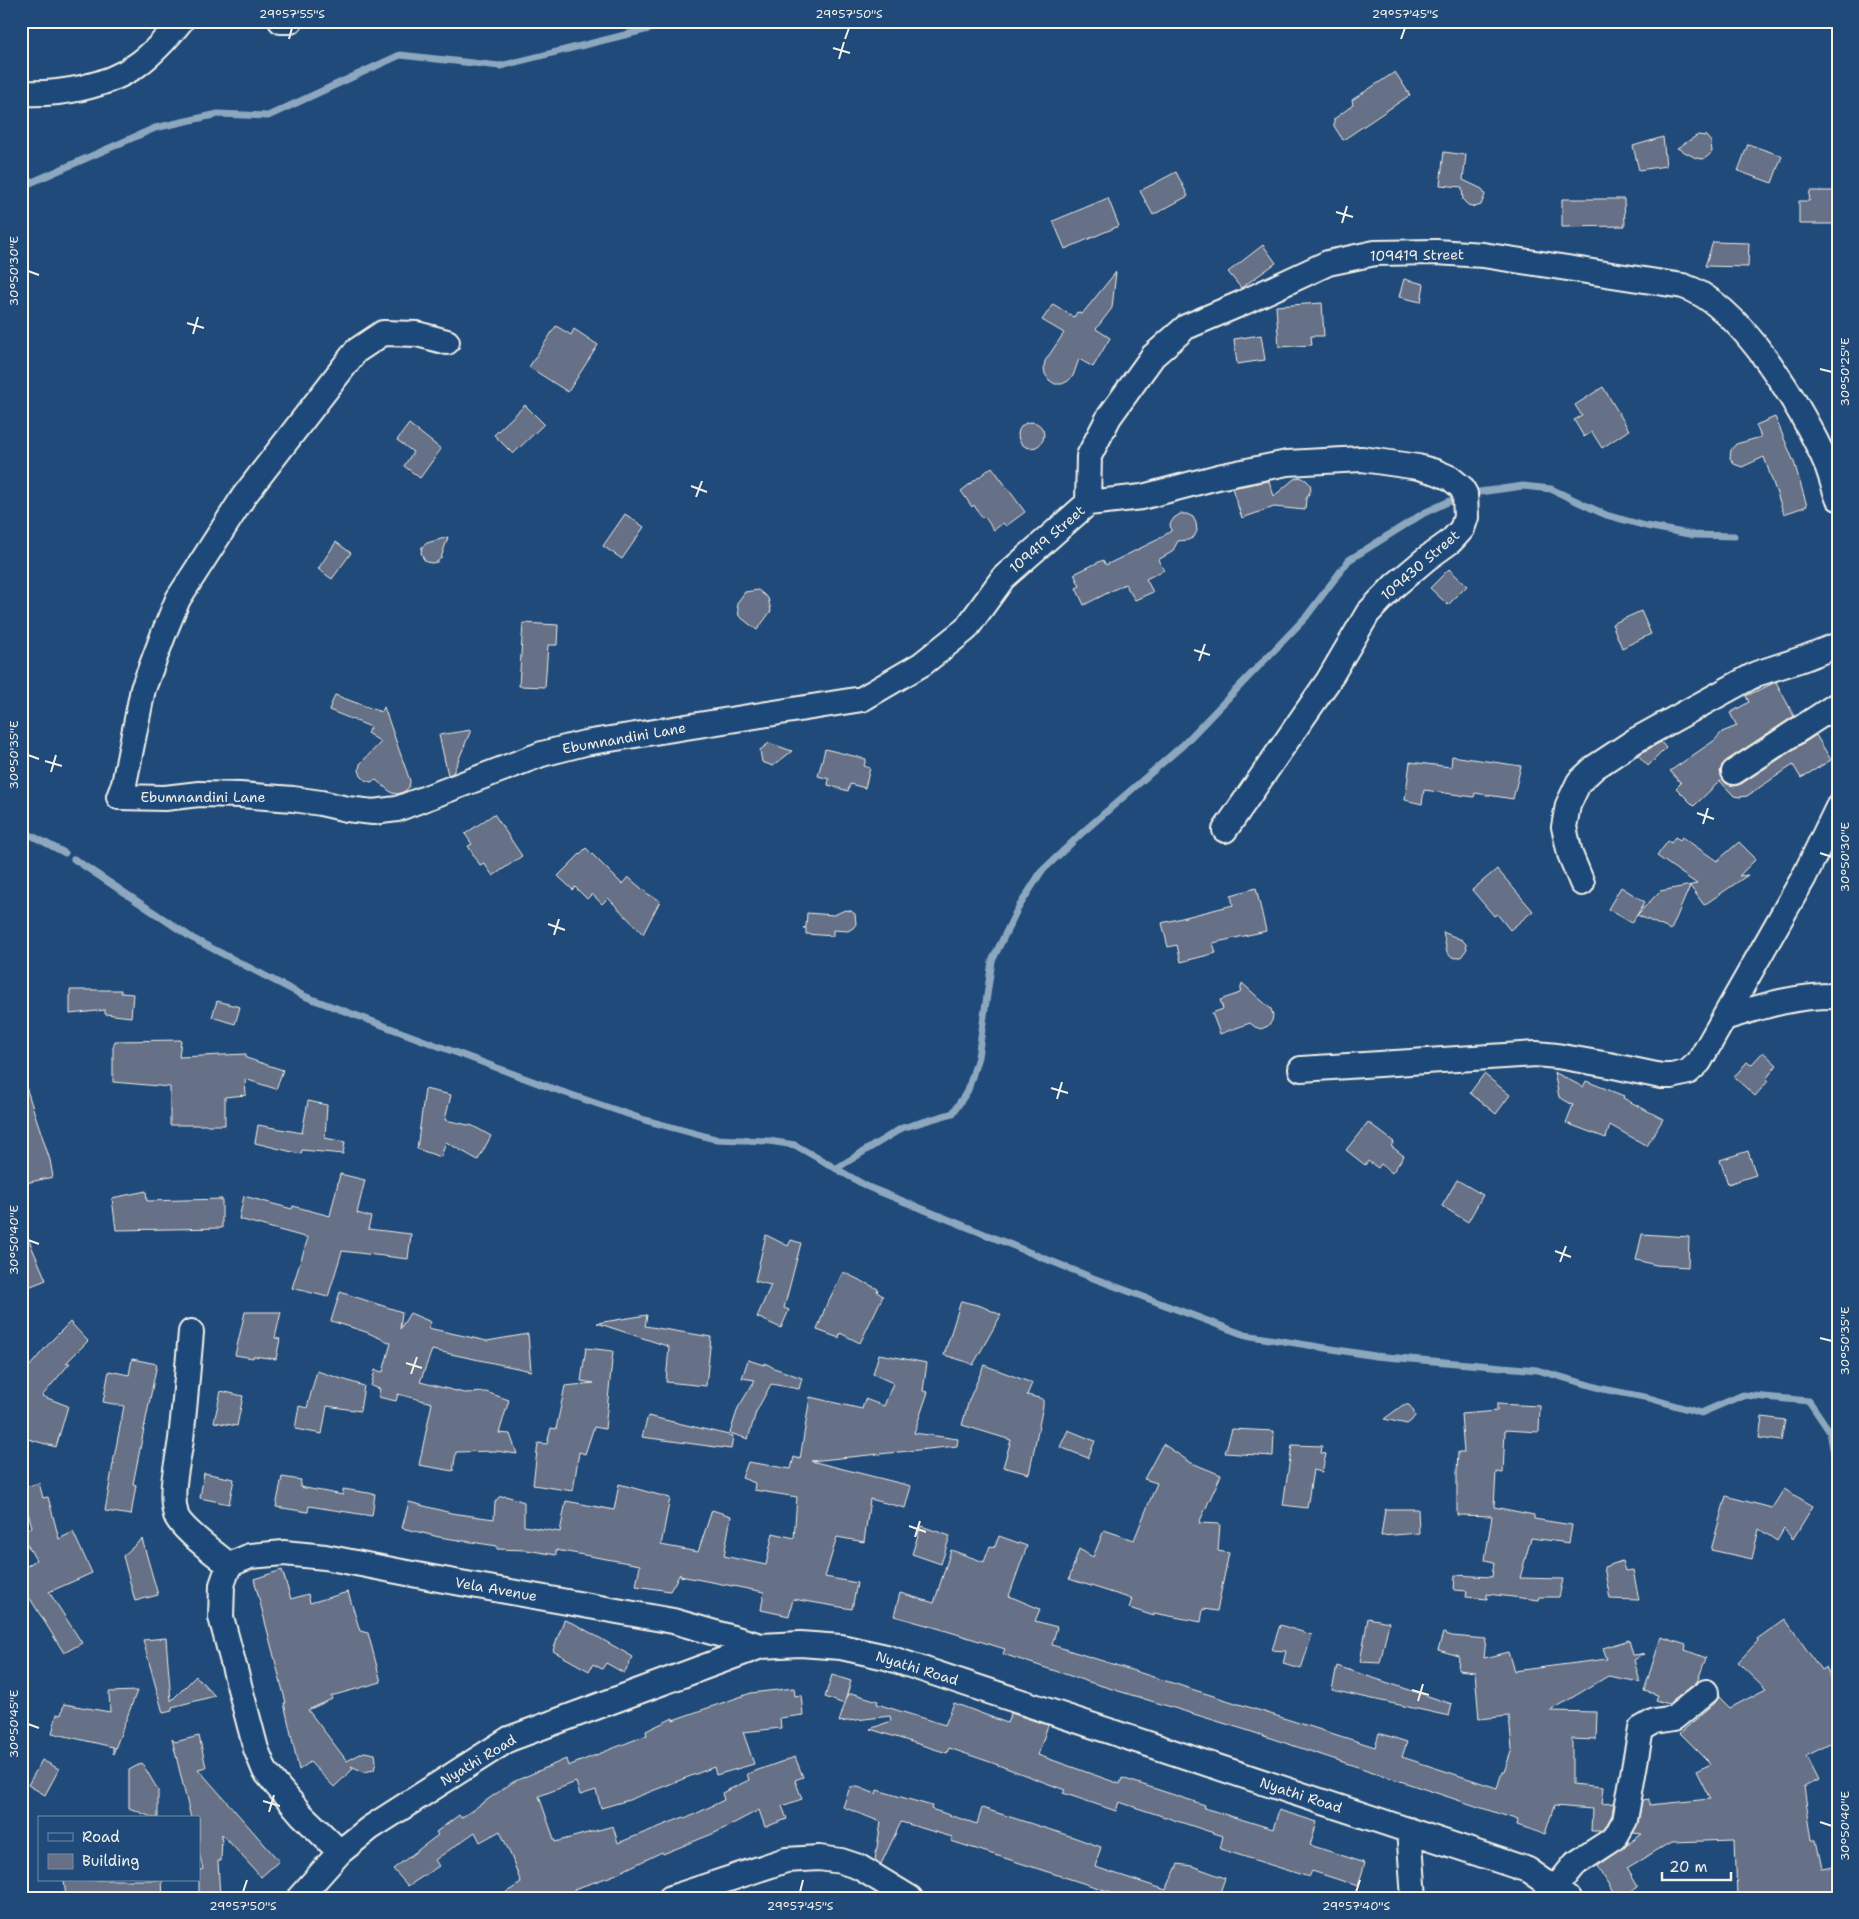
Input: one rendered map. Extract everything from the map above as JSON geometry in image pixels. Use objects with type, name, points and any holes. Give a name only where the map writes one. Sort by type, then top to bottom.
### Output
[{"type":"street","points":[[21,93],[54,92],[83,88],[112,78],[137,66],[165,41],[181,21]]},
{"type":"street","points":[[281,21],[290,21]]},
{"type":"street","name":"109419 Street","points":[[1003,578],[1088,503],[1089,456],[1110,417],[1153,356],[1186,327],[1328,263],[1375,253],[1436,252],[1483,254],[1683,286],[1701,294],[1738,325],[1779,378],[1813,435],[1828,467],[1838,498]]},
{"type":"street","name":"Ebumnandini Lane","points":[[447,342],[417,334],[383,333],[356,351],[244,496],[178,600],[143,689],[124,784],[118,797],[165,798],[199,794],[240,794],[312,801],[373,812],[397,809],[542,754],[585,742],[862,699],[922,664],[966,629],[1003,578]]},
{"type":"street","name":"109430 Street","points":[[1088,503],[1142,497],[1218,477],[1287,464],[1362,459],[1418,467],[1436,472],[1450,478],[1461,487],[1465,494],[1466,517],[1462,529],[1451,541],[1394,586],[1368,613],[1328,681],[1225,830]]},
{"type":"street","points":[[1582,883],[1570,854],[1564,827],[1568,805],[1579,782],[1590,772],[1636,740],[1756,674],[1838,645]]},
{"type":"street","points":[[1734,772],[1838,704]]},
{"type":"street","points":[[1302,1069],[1536,1054],[1583,1060],[1661,1076],[1672,1076],[1688,1072],[1699,1062],[1724,1018],[1804,877],[1838,808]]},
{"type":"street","points":[[1724,1018],[1777,1001],[1813,996],[1838,996]]},
{"type":"street","points":[[191,1332],[181,1441],[175,1481],[174,1503],[177,1517],[186,1528],[229,1565],[222,1584],[221,1617],[256,1749],[265,1770],[302,1815],[340,1852]]},
{"type":"street","name":"Vela Avenue","points":[[229,1565],[250,1556],[284,1553],[325,1557],[673,1621],[761,1646]]},
{"type":"street","name":"Nyathi Road","points":[[299,1898],[340,1852],[370,1828],[509,1739],[761,1646],[800,1644],[840,1647],[886,1657],[1528,1870],[1562,1893]]},
{"type":"street","points":[[1562,1893],[1575,1864],[1614,1838],[1625,1820],[1640,1730],[1654,1721],[1674,1718],[1706,1692]]},
{"type":"street","points":[[1409,1830],[1414,1898]]},
{"type":"street","points":[[671,1898],[786,1860],[819,1858],[841,1861],[860,1867],[910,1898]]},
{"type":"building","points":[[1395,72],[1410,95],[1343,140],[1334,126],[1334,119],[1353,105],[1352,100]]},
{"type":"building","points":[[1698,135],[1706,136],[1711,142],[1712,152],[1707,157],[1703,159],[1696,158],[1677,148]]},
{"type":"building","points":[[1663,137],[1666,166],[1639,170],[1633,146]]},
{"type":"building","points":[[1748,144],[1782,156],[1772,183],[1738,171]]},
{"type":"building","points":[[1444,152],[1466,155],[1463,180],[1482,189],[1485,195],[1481,205],[1475,207],[1468,205],[1463,200],[1462,187],[1440,185]]},
{"type":"building","points":[[1176,172],[1188,196],[1153,215],[1140,191]]},
{"type":"building","points":[[1810,191],[1838,191],[1838,224],[1799,224],[1799,201],[1809,201]]},
{"type":"building","points":[[1108,198],[1119,226],[1065,249],[1053,221]]},
{"type":"building","points":[[1562,199],[1624,199],[1625,226],[1562,227]]},
{"type":"building","points":[[1713,242],[1749,243],[1748,267],[1705,266]]},
{"type":"building","points":[[1263,245],[1276,263],[1241,288],[1228,272]]},
{"type":"building","points":[[1116,272],[1112,308],[1096,329],[1110,338],[1093,367],[1079,359],[1073,376],[1062,384],[1055,384],[1045,374],[1045,361],[1064,333],[1042,320],[1053,304],[1074,317],[1077,312],[1082,314]]},
{"type":"building","points":[[1404,279],[1424,284],[1421,302],[1399,297]]},
{"type":"building","points":[[1322,303],[1324,336],[1311,336],[1312,345],[1279,347],[1276,306]]},
{"type":"building","points":[[556,326],[571,335],[574,329],[598,345],[568,392],[529,367]]},
{"type":"building","points":[[1261,335],[1265,360],[1237,364],[1234,339]]},
{"type":"building","points":[[1603,387],[1629,430],[1602,448],[1592,432],[1584,437],[1574,420],[1582,416],[1575,405]]},
{"type":"building","points":[[525,405],[544,424],[513,454],[494,435]]},
{"type":"building","points":[[1775,417],[1794,462],[1807,506],[1784,514],[1764,457],[1742,467],[1734,464],[1730,458],[1731,450],[1736,444],[1761,437],[1756,425]]},
{"type":"building","points":[[1031,422],[1040,426],[1044,435],[1040,444],[1031,448],[1022,444],[1018,435],[1022,426]]},
{"type":"building","points":[[409,424],[441,449],[420,478],[404,466],[413,452],[397,440]]},
{"type":"building","points":[[992,467],[1025,512],[1006,526],[1003,523],[994,530],[984,516],[982,518],[974,505],[972,507],[961,491]]},
{"type":"building","points":[[1300,477],[1310,484],[1311,490],[1306,499],[1305,510],[1274,507],[1242,518],[1232,488],[1269,481],[1274,496],[1294,479]]},
{"type":"building","points":[[625,514],[644,527],[622,559],[603,546]]},
{"type":"building","points":[[1180,514],[1187,514],[1193,517],[1197,531],[1194,537],[1178,541],[1172,552],[1158,560],[1164,570],[1146,579],[1153,592],[1135,600],[1125,584],[1084,605],[1076,588],[1080,586],[1074,574],[1103,560],[1106,565],[1157,540],[1171,531],[1170,524]]},
{"type":"building","points":[[448,537],[441,558],[437,562],[426,562],[421,552],[422,547],[427,543]]},
{"type":"building","points":[[336,542],[351,553],[332,579],[318,569]]},
{"type":"building","points":[[1449,569],[1467,586],[1448,605],[1430,588]]},
{"type":"building","points":[[758,590],[768,598],[771,611],[757,630],[739,616],[737,603],[745,592]]},
{"type":"building","points":[[1641,611],[1651,634],[1622,648],[1612,624]]},
{"type":"building","points":[[523,623],[558,625],[557,645],[548,645],[545,687],[519,686]]},
{"type":"building","points":[[1776,682],[1794,716],[1726,761],[1722,765],[1720,772],[1723,780],[1735,786],[1741,784],[1816,735],[1831,760],[1801,778],[1793,765],[1747,796],[1734,796],[1720,781],[1694,806],[1676,788],[1681,783],[1670,771],[1715,740],[1722,732],[1737,726],[1730,713],[1749,702],[1746,696]]},
{"type":"building","points":[[335,695],[381,712],[384,707],[410,781],[409,787],[405,791],[398,794],[392,793],[376,780],[371,782],[361,776],[360,764],[381,742],[367,733],[371,727],[329,710]]},
{"type":"building","points":[[471,730],[453,773],[448,775],[439,735]]},
{"type":"building","points":[[1661,742],[1666,748],[1648,766],[1638,755]]},
{"type":"building","points":[[769,743],[792,751],[773,766],[762,762],[760,750]]},
{"type":"building","points":[[825,749],[866,759],[864,766],[870,768],[865,788],[850,784],[848,791],[828,785],[829,779],[818,776]]},
{"type":"building","points":[[1452,756],[1521,766],[1513,799],[1475,793],[1474,797],[1424,790],[1422,804],[1405,800],[1410,762],[1451,767]]},
{"type":"building","points":[[494,814],[522,856],[493,876],[484,863],[480,865],[468,846],[472,844],[465,834]]},
{"type":"building","points":[[1675,837],[1680,840],[1682,837],[1717,861],[1739,842],[1756,859],[1739,876],[1748,875],[1704,905],[1690,886],[1671,930],[1637,915],[1660,891],[1697,884],[1657,856],[1668,841],[1671,843]]},
{"type":"building","points":[[586,848],[622,884],[628,877],[648,894],[660,901],[643,934],[608,898],[602,904],[592,894],[587,899],[575,887],[573,890],[558,876]]},
{"type":"building","points":[[1497,869],[1533,911],[1510,930],[1497,914],[1494,916],[1472,890]]},
{"type":"building","points":[[1621,887],[1645,902],[1632,923],[1608,909]]},
{"type":"building","points":[[1256,888],[1266,931],[1213,943],[1216,953],[1181,962],[1177,945],[1168,947],[1162,923],[1233,905],[1231,895]]},
{"type":"building","points":[[845,910],[855,914],[856,924],[853,928],[848,931],[833,930],[833,936],[806,934],[806,928],[803,928],[806,927],[807,913],[834,915]]},
{"type":"building","points":[[1443,932],[1462,940],[1466,944],[1467,949],[1461,957],[1455,958],[1447,952]]},
{"type":"building","points":[[1242,983],[1271,1009],[1272,1021],[1268,1026],[1261,1029],[1250,1023],[1220,1034],[1212,1013],[1223,1009],[1220,1000],[1240,993]]},
{"type":"building","points":[[70,990],[121,990],[121,993],[133,994],[131,1017],[105,1014],[105,1010],[70,1014]]},
{"type":"building","points":[[217,1001],[240,1007],[235,1024],[212,1017]]},
{"type":"building","points":[[181,1040],[179,1057],[246,1054],[246,1058],[283,1070],[276,1089],[245,1079],[246,1095],[225,1097],[225,1125],[170,1125],[170,1087],[113,1082],[113,1048],[115,1041]]},
{"type":"building","points":[[1763,1052],[1777,1065],[1766,1079],[1768,1081],[1755,1096],[1734,1077],[1747,1062],[1751,1065]]},
{"type":"building","points":[[1554,1072],[1583,1087],[1586,1081],[1624,1096],[1623,1098],[1663,1119],[1647,1146],[1610,1125],[1606,1138],[1566,1123],[1573,1105],[1559,1097]]},
{"type":"building","points":[[1484,1074],[1510,1095],[1496,1114],[1470,1093]]},
{"type":"building","points":[[25,1084],[50,1160],[53,1177],[21,1184],[21,1085]]},
{"type":"building","points":[[425,1089],[451,1095],[445,1120],[473,1126],[491,1136],[478,1160],[446,1142],[441,1157],[417,1149]]},
{"type":"building","points":[[308,1101],[327,1105],[325,1138],[345,1142],[343,1154],[302,1150],[301,1154],[255,1143],[258,1125],[302,1133]]},
{"type":"building","points":[[1368,1122],[1394,1142],[1391,1146],[1404,1156],[1392,1173],[1381,1164],[1378,1168],[1368,1161],[1365,1165],[1346,1150]]},
{"type":"building","points":[[1748,1151],[1756,1175],[1728,1184],[1720,1160]]},
{"type":"building","points":[[340,1174],[365,1180],[357,1213],[371,1217],[368,1229],[411,1234],[408,1259],[342,1251],[328,1297],[292,1288],[308,1238],[239,1219],[244,1196],[292,1209],[293,1206],[330,1216]]},
{"type":"building","points":[[1457,1180],[1483,1195],[1468,1222],[1442,1206]]},
{"type":"building","points":[[146,1191],[147,1201],[222,1199],[222,1228],[116,1230],[112,1198]]},
{"type":"building","points":[[21,1222],[46,1280],[21,1290]]},
{"type":"building","points":[[1642,1234],[1689,1237],[1688,1267],[1656,1265],[1636,1260]]},
{"type":"building","points":[[766,1235],[788,1246],[791,1240],[801,1243],[784,1308],[789,1310],[781,1328],[757,1317],[771,1285],[755,1281]]},
{"type":"building","points":[[843,1272],[878,1289],[877,1292],[883,1296],[860,1343],[840,1333],[839,1338],[817,1330],[825,1308]]},
{"type":"building","points":[[340,1292],[402,1312],[400,1329],[410,1313],[431,1322],[428,1328],[487,1341],[528,1334],[531,1371],[432,1350],[420,1382],[464,1393],[486,1392],[509,1400],[499,1433],[510,1434],[517,1454],[496,1451],[456,1452],[453,1471],[419,1465],[432,1403],[398,1394],[396,1401],[378,1397],[380,1389],[371,1386],[375,1370],[383,1372],[391,1343],[366,1332],[331,1321]]},
{"type":"building","points":[[961,1301],[981,1306],[1001,1315],[973,1365],[944,1355]]},
{"type":"building","points":[[245,1312],[281,1312],[275,1338],[280,1339],[276,1359],[235,1355]]},
{"type":"building","points":[[647,1315],[645,1326],[711,1337],[706,1386],[666,1382],[669,1347],[597,1323]]},
{"type":"building","points":[[70,1322],[88,1341],[66,1363],[70,1363],[42,1396],[68,1406],[56,1447],[21,1437],[21,1361],[29,1367]]},
{"type":"building","points":[[586,1348],[613,1351],[605,1429],[594,1427],[585,1454],[579,1452],[573,1491],[533,1485],[538,1443],[547,1444],[551,1428],[556,1429],[565,1386],[594,1383],[581,1381]]},
{"type":"building","points":[[879,1354],[927,1363],[923,1391],[928,1392],[914,1433],[958,1439],[957,1446],[811,1461],[911,1486],[905,1508],[870,1499],[864,1542],[837,1537],[825,1577],[857,1583],[852,1609],[793,1599],[789,1616],[761,1610],[764,1592],[680,1576],[680,1574],[670,1591],[636,1586],[640,1565],[556,1550],[556,1555],[527,1550],[497,1549],[497,1546],[439,1537],[402,1528],[409,1502],[451,1513],[494,1519],[495,1502],[499,1497],[506,1496],[524,1502],[524,1526],[560,1532],[566,1501],[614,1510],[619,1484],[670,1498],[661,1545],[698,1552],[712,1510],[731,1516],[724,1556],[766,1565],[773,1533],[794,1538],[797,1497],[754,1490],[755,1483],[742,1478],[748,1462],[791,1469],[794,1457],[800,1459],[810,1397],[862,1409],[865,1399],[884,1406],[893,1383],[873,1374]]},
{"type":"building","points":[[132,1359],[157,1364],[133,1484],[136,1485],[131,1515],[105,1511],[124,1406],[103,1402],[109,1371],[129,1375]]},
{"type":"building","points":[[748,1360],[764,1365],[765,1363],[802,1378],[799,1389],[771,1384],[756,1412],[748,1439],[730,1433],[738,1408],[755,1380],[742,1378]]},
{"type":"building","points":[[984,1365],[1032,1383],[1027,1395],[1043,1399],[1029,1474],[1003,1467],[1011,1440],[962,1425],[969,1400]]},
{"type":"building","points":[[317,1371],[364,1386],[360,1411],[327,1406],[322,1434],[295,1429],[299,1406],[307,1408]]},
{"type":"building","points":[[221,1391],[243,1396],[237,1426],[214,1422]]},
{"type":"building","points":[[1497,1404],[1540,1406],[1539,1432],[1505,1430],[1503,1473],[1496,1472],[1494,1507],[1534,1515],[1534,1519],[1572,1525],[1569,1543],[1531,1538],[1520,1578],[1563,1579],[1559,1597],[1540,1597],[1539,1600],[1487,1594],[1487,1599],[1466,1597],[1467,1591],[1454,1590],[1455,1575],[1492,1577],[1494,1562],[1485,1560],[1492,1516],[1457,1515],[1457,1471],[1458,1452],[1464,1452],[1461,1414],[1497,1411]]},
{"type":"building","points":[[1403,1405],[1409,1405],[1415,1416],[1407,1424],[1384,1419]]},
{"type":"building","points":[[648,1416],[733,1436],[731,1449],[642,1437]]},
{"type":"building","points":[[1762,1417],[1785,1420],[1781,1441],[1759,1438]]},
{"type":"building","points":[[1232,1429],[1274,1431],[1273,1456],[1225,1453]]},
{"type":"building","points":[[1068,1430],[1095,1441],[1088,1458],[1060,1447]]},
{"type":"building","points":[[1163,1444],[1187,1461],[1221,1475],[1199,1523],[1220,1524],[1218,1551],[1229,1553],[1217,1611],[1203,1609],[1201,1622],[1154,1613],[1154,1616],[1129,1608],[1132,1599],[1069,1579],[1079,1549],[1093,1557],[1104,1530],[1134,1540],[1157,1483],[1144,1479]]},
{"type":"building","points":[[1292,1445],[1322,1446],[1321,1453],[1326,1454],[1322,1472],[1313,1470],[1307,1508],[1283,1505]]},
{"type":"building","points":[[204,1473],[234,1479],[229,1504],[200,1498]]},
{"type":"building","points":[[282,1477],[301,1480],[300,1487],[343,1495],[343,1489],[375,1494],[372,1516],[309,1506],[308,1512],[276,1507]]},
{"type":"building","points":[[39,1483],[43,1498],[48,1497],[59,1539],[73,1532],[92,1573],[49,1592],[82,1643],[64,1653],[21,1584],[21,1570],[36,1560],[21,1534],[32,1527],[21,1488]]},
{"type":"building","points":[[1784,1489],[1813,1506],[1793,1539],[1784,1529],[1777,1541],[1759,1529],[1752,1559],[1711,1550],[1726,1496],[1772,1508]]},
{"type":"building","points":[[1385,1509],[1418,1509],[1419,1533],[1381,1536]]},
{"type":"building","points":[[921,1526],[950,1536],[941,1564],[912,1554]]},
{"type":"building","points":[[999,1536],[1027,1546],[1009,1596],[1040,1609],[1035,1621],[1057,1627],[1052,1645],[1375,1747],[1379,1733],[1407,1742],[1402,1757],[1497,1788],[1512,1749],[1509,1716],[1479,1719],[1475,1672],[1458,1670],[1459,1656],[1438,1650],[1443,1633],[1452,1636],[1486,1639],[1484,1658],[1508,1652],[1514,1671],[1607,1659],[1603,1648],[1629,1640],[1633,1655],[1644,1654],[1634,1660],[1640,1682],[1608,1676],[1550,1711],[1597,1712],[1596,1740],[1572,1739],[1572,1784],[1604,1787],[1602,1804],[1614,1803],[1612,1815],[1605,1828],[1600,1831],[1591,1831],[1592,1809],[1554,1806],[1545,1834],[1517,1825],[1518,1820],[1246,1730],[1003,1654],[1005,1649],[894,1616],[900,1593],[934,1603],[951,1550],[984,1562],[990,1546],[995,1547]]},
{"type":"building","points":[[142,1539],[158,1595],[135,1601],[123,1556]]},
{"type":"building","points":[[1622,1561],[1625,1571],[1633,1570],[1639,1600],[1610,1599],[1604,1567]]},
{"type":"building","points":[[282,1570],[291,1599],[308,1594],[310,1603],[348,1592],[360,1631],[368,1633],[381,1682],[331,1696],[332,1699],[308,1710],[347,1761],[364,1752],[375,1754],[374,1770],[364,1772],[351,1766],[353,1769],[334,1787],[310,1762],[299,1770],[284,1703],[286,1703],[254,1579]]},
{"type":"building","points":[[1368,1618],[1389,1622],[1380,1663],[1360,1662]]},
{"type":"building","points":[[1785,1619],[1821,1670],[1826,1667],[1838,1693],[1838,1740],[1806,1756],[1818,1780],[1804,1787],[1812,1840],[1816,1840],[1822,1869],[1838,1866],[1838,1894],[1817,1898],[1737,1898],[1735,1840],[1671,1842],[1627,1868],[1638,1887],[1620,1898],[1616,1898],[1598,1866],[1642,1834],[1633,1833],[1638,1823],[1642,1800],[1649,1799],[1649,1805],[1710,1799],[1696,1771],[1711,1764],[1680,1733],[1715,1703],[1719,1697],[1730,1708],[1766,1689],[1738,1662],[1758,1641],[1757,1639]]},
{"type":"building","points":[[564,1620],[575,1624],[633,1657],[624,1673],[606,1663],[602,1669],[593,1664],[589,1671],[553,1651]]},
{"type":"building","points":[[1280,1625],[1312,1635],[1301,1669],[1283,1664],[1286,1651],[1272,1650]]},
{"type":"building","points":[[1661,1637],[1686,1645],[1685,1650],[1706,1658],[1697,1682],[1669,1704],[1656,1700],[1658,1695],[1644,1691]]},
{"type":"building","points":[[166,1638],[171,1701],[196,1676],[215,1696],[172,1707],[172,1711],[163,1713],[143,1640]]},
{"type":"building","points":[[1337,1666],[1452,1704],[1449,1716],[1332,1690]]},
{"type":"building","points":[[832,1675],[851,1681],[844,1704],[825,1697]]},
{"type":"building","points":[[794,1688],[795,1696],[801,1695],[803,1715],[780,1718],[781,1728],[743,1732],[754,1764],[716,1775],[714,1767],[629,1800],[601,1808],[596,1790],[580,1795],[576,1782],[539,1796],[555,1842],[613,1826],[618,1843],[684,1817],[685,1819],[724,1800],[722,1793],[749,1780],[747,1774],[795,1757],[803,1777],[795,1780],[802,1799],[782,1806],[787,1819],[765,1827],[759,1810],[717,1832],[663,1854],[662,1852],[612,1876],[574,1889],[577,1898],[497,1898],[521,1883],[500,1831],[480,1842],[475,1832],[435,1860],[439,1866],[408,1886],[393,1869],[438,1835],[436,1832],[459,1815],[461,1818],[513,1782],[566,1759],[568,1766],[647,1735],[646,1731],[673,1718],[673,1720],[751,1693]]},
{"type":"building","points":[[137,1691],[113,1754],[113,1747],[52,1733],[57,1714],[61,1715],[64,1704],[110,1712],[109,1692]]},
{"type":"building","points":[[848,1694],[855,1694],[878,1701],[877,1704],[945,1725],[954,1703],[1007,1723],[1011,1713],[1048,1725],[1038,1755],[1120,1784],[1122,1778],[1205,1805],[1204,1808],[1273,1829],[1279,1810],[1317,1822],[1310,1845],[1365,1863],[1358,1886],[1312,1871],[1309,1877],[1220,1849],[1223,1836],[1119,1802],[1116,1811],[1063,1793],[1065,1790],[949,1748],[947,1753],[870,1729],[891,1721],[890,1716],[839,1722]]},
{"type":"building","points":[[199,1736],[206,1767],[198,1769],[279,1861],[261,1877],[222,1834],[221,1861],[218,1861],[220,1898],[209,1898],[209,1895],[199,1895],[200,1870],[203,1869],[200,1857],[200,1816],[191,1816],[172,1739],[175,1742]]},
{"type":"building","points":[[42,1760],[59,1769],[45,1795],[28,1785]]},
{"type":"building","points":[[142,1763],[158,1790],[158,1816],[149,1816],[129,1808],[129,1770]]},
{"type":"building","points":[[850,1787],[858,1787],[876,1794],[877,1790],[932,1806],[931,1809],[977,1824],[982,1808],[1073,1837],[1101,1847],[1095,1867],[1166,1890],[1178,1864],[1192,1866],[1225,1878],[1218,1898],[1104,1898],[1111,1892],[951,1841],[952,1837],[901,1822],[881,1864],[875,1860],[881,1822],[843,1807]]},
{"type":"building","points":[[64,1882],[162,1882],[163,1898],[66,1898]]},
{"type":"waterway","points":[[21,187],[155,128],[218,114],[268,116],[400,55],[500,66],[681,21]]},
{"type":"waterway","points":[[837,1168],[902,1128],[953,1113],[968,1090],[978,1057],[992,961],[1017,910],[1041,872],[1083,832],[1183,745],[1306,617],[1349,560],[1424,513],[1465,494],[1523,486],[1551,489],[1606,515],[1646,526],[1694,535],[1734,536]]},
{"type":"waterway","points":[[21,830],[65,853]]},
{"type":"waterway","points":[[74,859],[192,938],[304,996],[554,1089],[645,1120],[715,1139],[769,1141],[795,1145],[868,1187],[1093,1278],[1245,1335],[1375,1356],[1537,1370],[1603,1389],[1649,1398],[1701,1413],[1743,1395],[1809,1401],[1830,1432],[1838,1473]]}]
